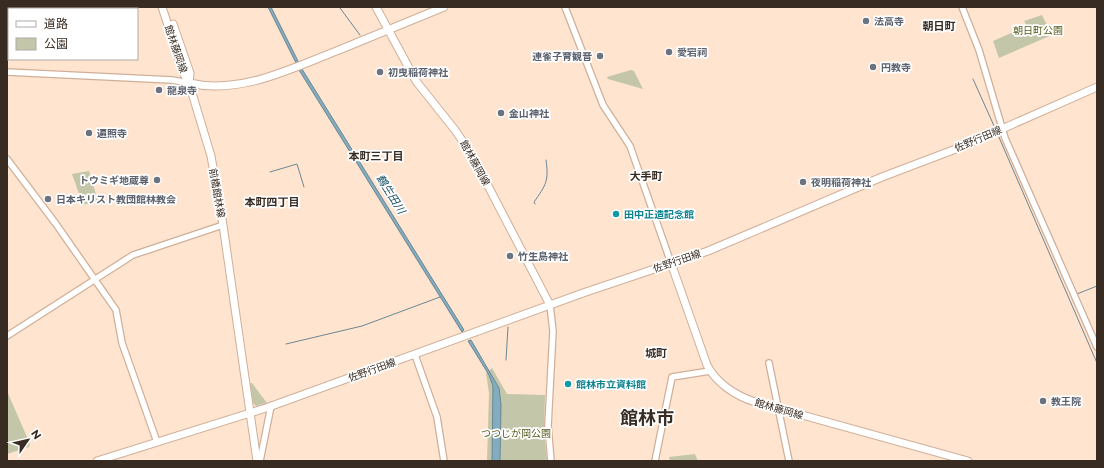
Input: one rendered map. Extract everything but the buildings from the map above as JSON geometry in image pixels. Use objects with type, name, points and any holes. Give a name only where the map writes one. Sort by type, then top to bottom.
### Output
[{"type":"main road","name":"館林藤岡線","points":[[162,7],[184,74],[189,83]]},
{"type":"main road","name":"館林藤岡線","points":[[167,7],[190,74],[189,83]]},
{"type":"main road","name":"館林藤岡線","points":[[376,7],[416,81],[456,130],[472,155],[550,305]]},
{"type":"main road","points":[[189,83],[201,86],[219,86],[254,81],[280,73],[444,7]]},
{"type":"main road","name":"前橋館林線","points":[[189,83],[211,156],[223,225],[249,414],[257,461]]},
{"type":"main road","name":"佐野行田線","points":[[249,414],[550,305],[708,251],[866,183],[943,154],[1002,129],[1097,86]]},
{"type":"main road","name":"館林藤岡線","points":[[671,263],[695,334],[710,371],[739,396],[968,461]]},
{"type":"main road","points":[[97,461],[249,414]]},
{"type":"street","points":[[566,7],[603,105],[630,146],[671,263]]},
{"type":"street","points":[[962,7],[979,50],[1002,129],[1097,347]]},
{"type":"street","points":[[7,72],[172,80],[189,83]]},
{"type":"street","points":[[7,159],[56,224],[116,310],[122,343],[156,442]]},
{"type":"street","points":[[7,336],[133,255],[223,225]]},
{"type":"street","points":[[550,305],[553,331],[548,426],[551,461]]},
{"type":"street","points":[[415,355],[438,417],[444,461]]},
{"type":"street","points":[[769,363],[789,461]]},
{"type":"street","points":[[655,461],[672,377],[710,371]]},
{"type":"street","points":[[260,461],[272,406]]},
{"type":"green space","name":"朝日町公園","points":[[1042,15],[1052,35],[999,58],[993,41],[1027,26],[1024,21]]},
{"type":"green space","points":[[631,70],[634,71],[643,89],[608,79],[607,77]]},
{"type":"green space","points":[[89,171],[98,201],[83,205],[72,174]]},
{"type":"green space","name":"つつじが岡公園","points":[[492,368],[507,394],[545,395],[544,433],[547,461],[487,461],[489,393],[486,373]]},
{"type":"green space","points":[[250,383],[252,383],[267,403],[256,406],[253,403]]},
{"type":"green space","points":[[7,391],[30,444],[29,447],[7,454]]},
{"type":"green space","points":[[695,454],[698,461],[670,461],[669,457]]},
{"type":"water","points":[[268,7],[271,7],[298,61],[296,63]]},
{"type":"water","points":[[302,69],[464,330],[462,332],[299,70]]},
{"type":"water","points":[[471,340],[499,388],[501,404],[500,461],[492,461],[493,386],[489,375],[468,341]]},
{"type":"waterway","points":[[340,8],[360,35]]},
{"type":"waterway","points":[[973,79],[995,128]]},
{"type":"waterway","points":[[998,135],[1097,363]]},
{"type":"waterway","points":[[535,204],[534,202],[546,182],[546,160]]},
{"type":"waterway","points":[[270,172],[297,164],[304,187]]},
{"type":"waterway","points":[[1077,294],[1097,286]]},
{"type":"waterway","points":[[286,344],[362,326],[440,297]]},
{"type":"waterway","points":[[506,360],[508,327]]},
{"type":"place","name":"法高寺","points":[[866,21]]},
{"type":"place","name":"愛宕祠","points":[[669,52]]},
{"type":"place","name":"連雀子育観音","points":[[600,56]]},
{"type":"place","name":"円教寺","points":[[873,67]]},
{"type":"place","name":"初曳稲荷神社","points":[[380,72]]},
{"type":"place","name":"龍泉寺","points":[[159,90]]},
{"type":"place","name":"金山神社","points":[[501,113]]},
{"type":"place","name":"遍照寺","points":[[89,133]]},
{"type":"place","name":"トウミギ地蔵尊","points":[[157,180]]},
{"type":"place","name":"夜明稲荷神社","points":[[803,182]]},
{"type":"place","name":"日本キリスト教団館林教会","points":[[48,199]]},
{"type":"place","name":"田中正造記念館","points":[[616,214]]},
{"type":"place","name":"竹生島神社","points":[[510,256]]},
{"type":"place","name":"館林市立資料館","points":[[568,384]]},
{"type":"place","name":"教王院","points":[[1043,401]]},
{"type":"district","name":"朝日町","points":[[939,26]]},
{"type":"district","name":"本町三丁目","points":[[376,156]]},
{"type":"district","name":"大手町","points":[[646,176]]},
{"type":"district","name":"本町四丁目","points":[[272,202]]},
{"type":"district","name":"城町","points":[[656,353]]},
{"type":"district","name":"館林市","points":[[647,418]]},
{"type":"water label","name":"鶴生田川","points":[[391,194]]}]
